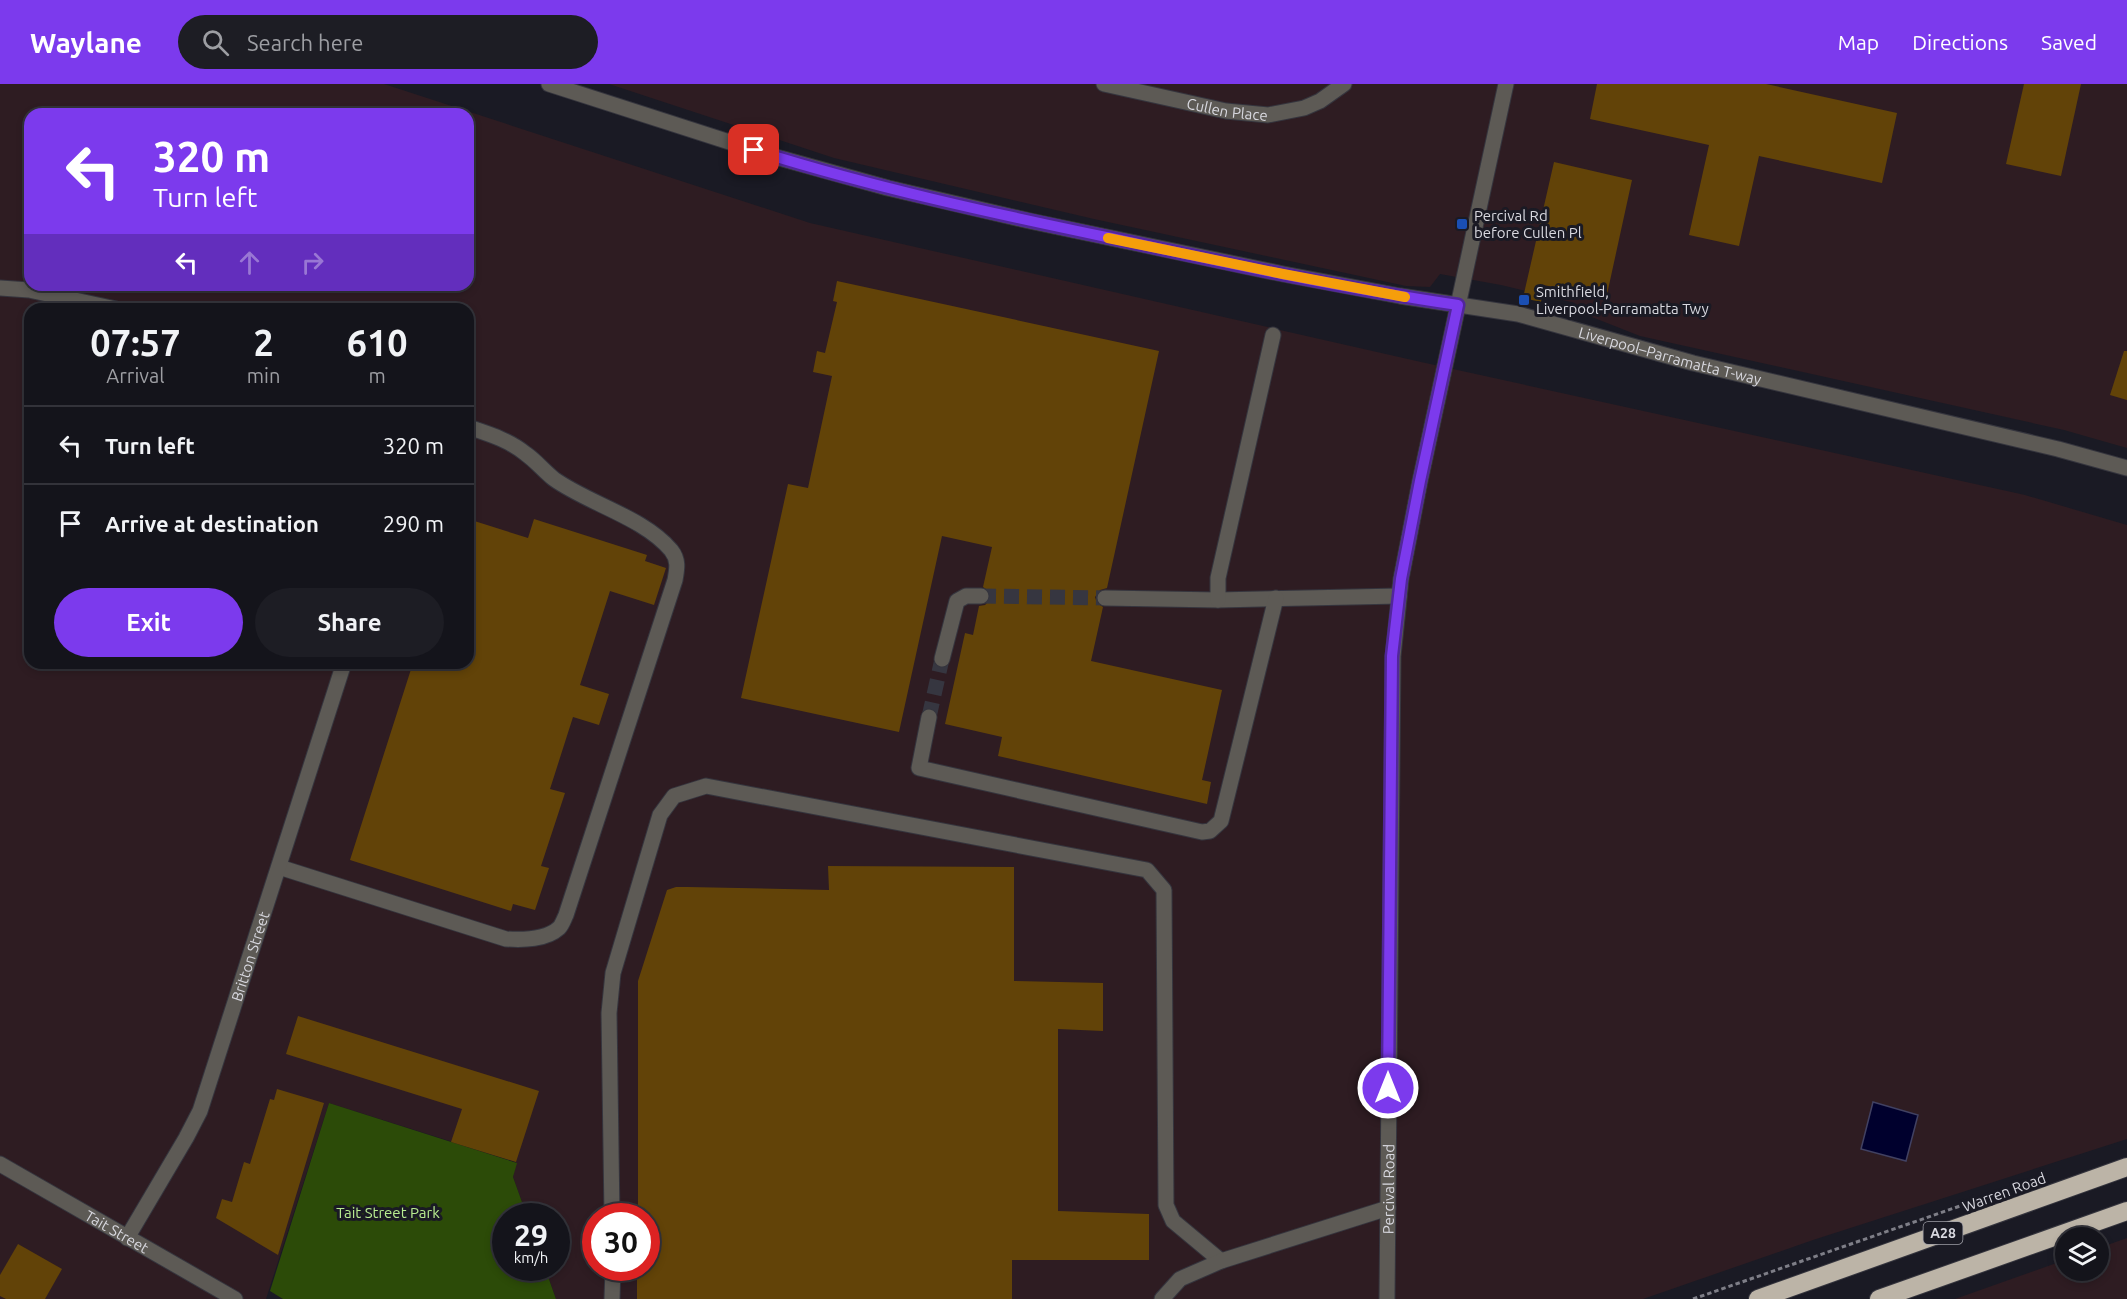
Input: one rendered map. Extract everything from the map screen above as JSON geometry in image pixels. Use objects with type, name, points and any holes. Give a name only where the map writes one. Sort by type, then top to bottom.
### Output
[{"type":"highway","name":"Warren Road","points":[[1758,1299],[2127,1167]]},
{"type":"highway","points":[[1879,1299],[2127,1211]]},
{"type":"street","name":"Liverpool–Parramatta T-way","points":[[549,84],[777,157],[888,188],[1030,221],[1283,274],[1518,314],[1693,363],[2058,449],[2127,468]]},
{"type":"street","name":"Cullen Place","points":[[1104,84],[1226,111],[1268,115],[1304,108],[1320,101],[1344,84]]},
{"type":"street","name":"Percival Road","points":[[1387,1299],[1392,656],[1399,596],[1420,481],[1506,84]]},
{"type":"street","points":[[0,288],[24,290]]},
{"type":"street","points":[[34,291],[89,303]]},
{"type":"street","points":[[1218,600],[1218,578],[1273,335]]},
{"type":"street","points":[[279,867],[506,939],[524,940],[550,933],[560,927],[563,921],[675,580],[677,563],[672,551],[646,528],[600,506],[553,478],[525,453],[506,441],[474,429]]},
{"type":"street","points":[[942,659],[957,601],[966,596],[981,596]]},
{"type":"street","points":[[1105,598],[1218,600],[1399,596]]},
{"type":"street","points":[[929,717],[919,768],[1202,832],[1210,831],[1221,822],[1276,598]]},
{"type":"street","name":"Britton Street","points":[[127,1238],[200,1111],[342,669]]},
{"type":"street","points":[[612,1203],[609,1013],[613,973],[660,815],[674,796],[706,786],[1147,870],[1164,890],[1166,1205],[1173,1221],[1221,1261]]},
{"type":"street","name":"Tait Street","points":[[0,1164],[235,1299]]},
{"type":"street","points":[[1162,1299],[1180,1279],[1221,1261],[1388,1208]]},
{"type":"street","points":[[612,1299],[613,1281]]},
{"type":"path","points":[[1693,1299],[1962,1206]]},
{"type":"shaded area","points":[[0,84],[384,84],[458,108],[24,108],[24,291],[474,291],[474,113],[810,223],[1421,362],[2025,495],[2127,525],[2127,1139],[1813,1240],[1643,1299],[556,1299],[550,1281],[570,1281],[570,1203],[522,1203],[513,1177],[516,1162],[329,1103],[266,1299],[0,1299]]},
{"type":"shaded area","points":[[609,84],[2127,84],[2127,448],[2064,430],[1640,336],[1574,310],[1575,303],[1501,285],[1440,274],[1430,287],[1406,286],[1094,219],[834,158]]},
{"type":"shaded area","points":[[2127,1238],[2127,1299],[1955,1299],[2055,1264],[2055,1281],[2109,1281],[2109,1244]]},
{"type":"green space","name":"Tait Street Park","points":[[329,1103],[517,1163],[513,1177],[522,1203],[492,1203],[492,1281],[550,1281],[556,1299],[283,1299],[270,1291]]},
{"type":"water","points":[[1873,1102],[1918,1115],[1906,1161],[1861,1149]]},
{"type":"building","points":[[1597,84],[1766,84],[1897,113],[1882,183],[1759,156],[1739,246],[1689,235],[1709,145],[1590,119]]},
{"type":"building","points":[[2024,84],[2081,84],[2061,176],[2006,164]]},
{"type":"building","points":[[1554,162],[1632,180],[1606,299],[1544,285],[1541,302],[1523,298]]},
{"type":"building","points":[[837,281],[1159,351],[1107,588],[1100,590],[1095,597],[1097,603],[1103,607],[1091,661],[1222,690],[1202,780],[1211,782],[1207,804],[998,756],[1002,737],[945,724],[965,633],[973,635],[979,606],[985,605],[990,600],[990,592],[983,587],[992,547],[942,536],[899,732],[741,698],[788,484],[808,488],[832,376],[813,372],[817,351],[825,353],[837,302],[833,301]]},
{"type":"building","points":[[2124,351],[2127,351],[2127,400],[2110,395]]},
{"type":"building","points":[[534,519],[647,555],[645,561],[666,568],[654,605],[610,591],[580,685],[609,694],[599,725],[573,717],[550,789],[565,793],[541,866],[549,868],[535,910],[513,904],[511,911],[350,860],[411,669],[474,669],[474,521],[528,538]]},
{"type":"building","points":[[828,866],[1014,867],[1014,981],[1103,983],[1103,1031],[1058,1029],[1058,1211],[1149,1214],[1149,1260],[1012,1260],[1012,1299],[637,1299],[637,1281],[660,1281],[660,1203],[638,1203],[638,981],[667,890],[688,887],[829,890]]},
{"type":"building","points":[[298,1016],[539,1091],[516,1162],[451,1142],[462,1109],[286,1054]]},
{"type":"building","points":[[277,1089],[324,1103],[278,1255],[216,1218],[222,1199],[232,1202],[244,1162],[250,1164],[270,1099],[274,1100]]},
{"type":"building","points":[[18,1244],[62,1269],[45,1299],[6,1299],[0,1296],[0,1275]]},
{"type":"tunnel","points":[[981,596],[1105,598]]},
{"type":"tunnel","points":[[929,717],[942,659]]},
{"type":"slow traffic","points":[[1108,238],[1405,297]]},
{"type":"place","name":"Percival Rd before Cullen Pl","points":[[1462,224]]},
{"type":"place","name":"Smithfield, Liverpool-Parramatta Twy","points":[[1524,300]]},
{"type":"route","points":[[754,150],[888,188],[1030,221],[1283,274],[1458,305],[1401,579],[1392,656],[1388,1088]]}]
